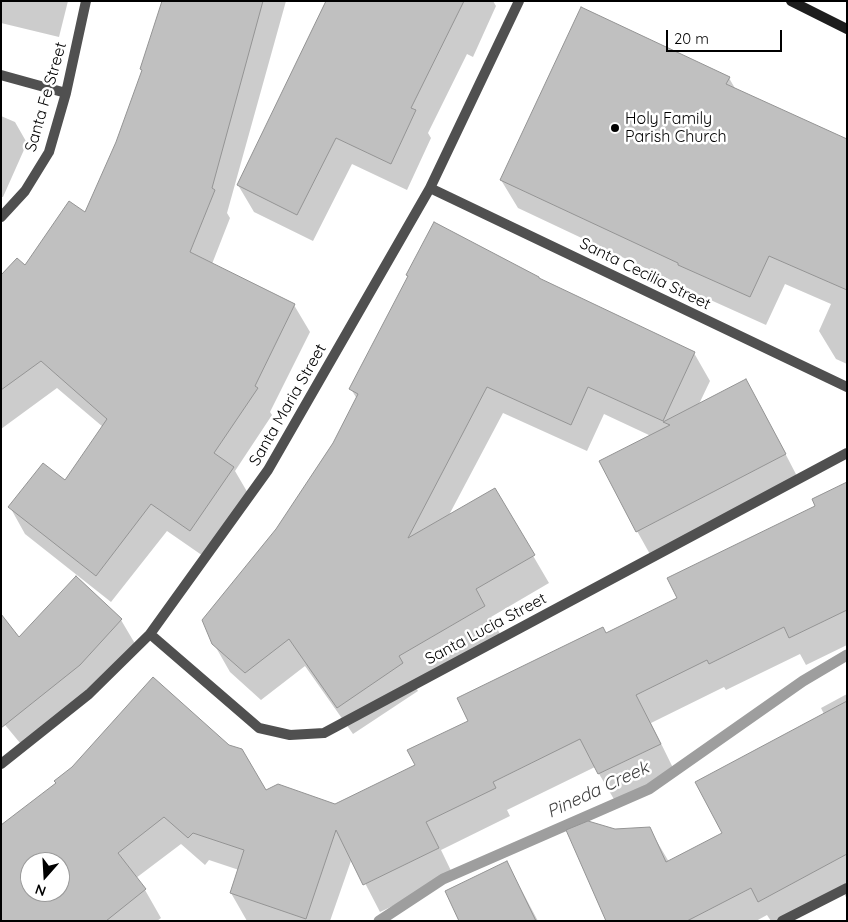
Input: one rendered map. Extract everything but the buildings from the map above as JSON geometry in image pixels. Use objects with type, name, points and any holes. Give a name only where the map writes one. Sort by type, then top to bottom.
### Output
[{"type":"street","name":"Santa Fe Street","points":[[1,217],[25,191],[49,152],[66,93],[86,1]]},
{"type":"street","name":"Santa Maria Street","points":[[1,764],[89,694],[150,634],[268,470],[430,188],[519,1]]},
{"type":"street","points":[[791,1],[847,29]]},
{"type":"street","points":[[1,75],[66,93]]},
{"type":"street","name":"Santa Cecilia Street","points":[[430,188],[847,387]]},
{"type":"street","name":"Santa Lucia Street","points":[[150,634],[259,728],[290,735],[324,733],[847,453]]},
{"type":"street","points":[[782,921],[847,888]]},
{"type":"waterway","name":"Pineda Creek","points":[[379,921],[443,879],[649,789],[803,681],[847,655]]},
{"type":"place","name":"Holy Family Parish Church","points":[[615,128]]}]
